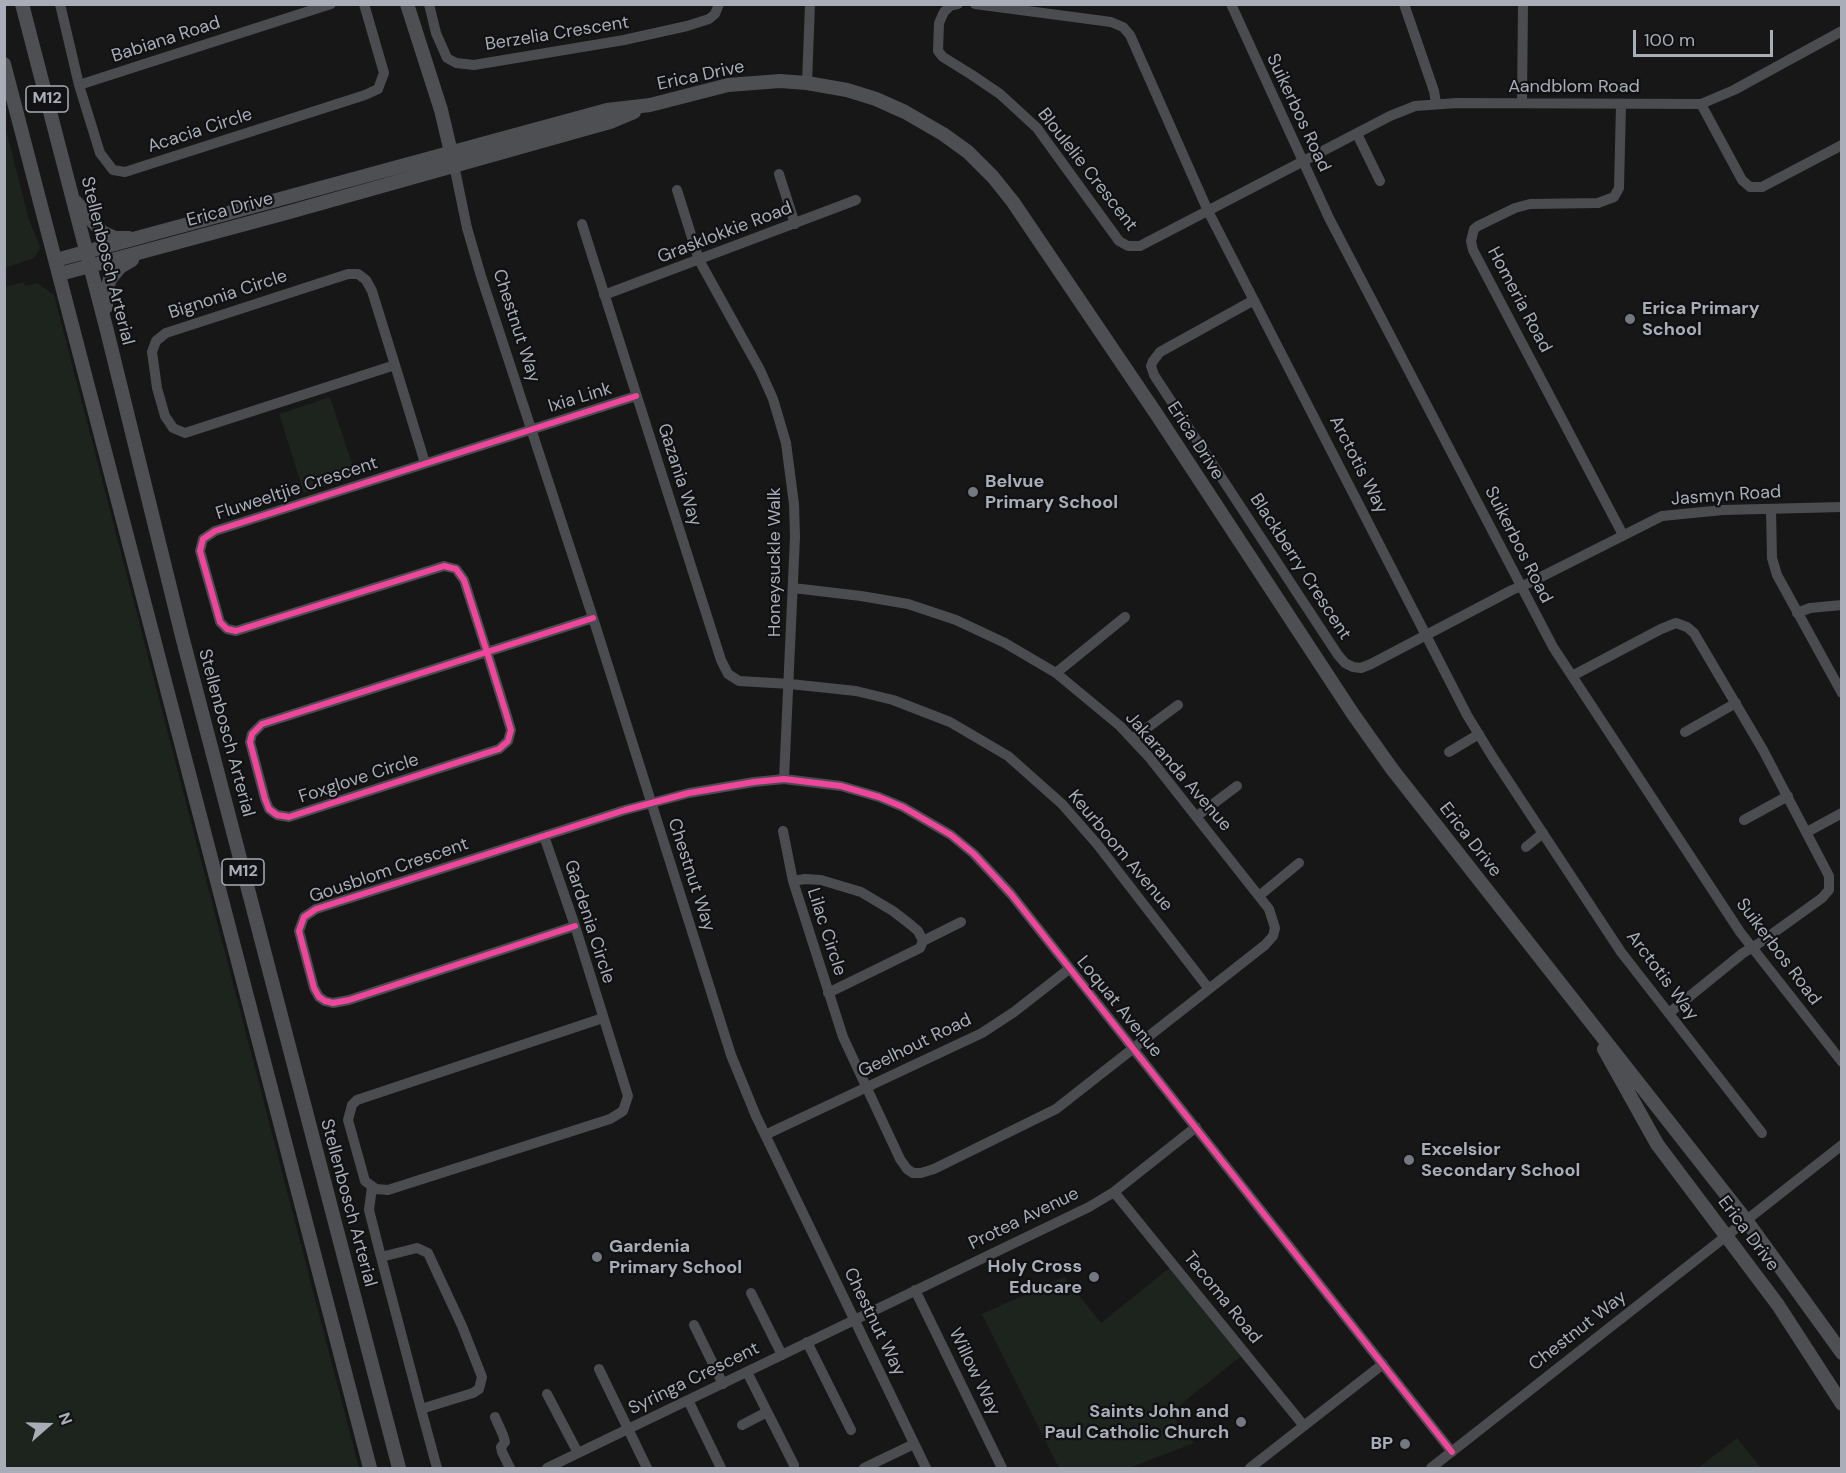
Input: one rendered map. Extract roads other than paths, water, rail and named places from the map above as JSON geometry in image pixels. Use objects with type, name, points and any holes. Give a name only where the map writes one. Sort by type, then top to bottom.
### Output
[{"type":"main road","name":"Stellenbosch Arterial","points":[[22,4],[107,332],[182,636],[399,1468]]},
{"type":"main road","points":[[407,4],[435,89],[453,159]]},
{"type":"main road","name":"M12","points":[[4,64],[370,1468]]},
{"type":"main road","name":"Erica Drive","points":[[60,274],[150,251],[607,110],[650,105],[728,85],[780,81],[848,90],[876,99],[921,121],[968,152],[1003,189],[1150,405],[1353,714],[1423,810],[1746,1220],[1842,1353]]},
{"type":"main road","name":"Erica Drive","points":[[56,260],[453,159]]},
{"type":"main road","points":[[71,194],[90,220],[106,234],[119,238],[140,238]]},
{"type":"main road","points":[[107,332],[106,292],[110,279],[124,265],[150,251]]},
{"type":"main road","name":"Erica Drive","points":[[1590,1023],[1657,1144],[1784,1313],[1842,1404]]},
{"type":"street","name":"Acacia Circle","points":[[60,4],[80,85],[104,159],[113,170],[118,172],[137,169],[378,89],[384,73],[364,4]]},
{"type":"street","name":"Babiana Road","points":[[80,85],[331,4]]},
{"type":"street","name":"Berzelia Crescent","points":[[429,4],[436,33],[447,58],[456,63],[474,65],[634,38],[687,26],[709,19],[715,14],[719,4]]},
{"type":"street","points":[[807,83],[810,4]]},
{"type":"street","name":"Bloulelie Crescent","points":[[958,4],[950,6],[939,22],[938,51],[943,57],[1000,94],[1037,128],[1119,241],[1128,246],[1140,246],[1302,162]]},
{"type":"street","points":[[975,4],[1110,21],[1123,27],[1130,35],[1138,52],[1208,211]]},
{"type":"street","name":"Suikerbos Road","points":[[1231,4],[1302,162],[1545,632],[1751,948],[1842,1062]]},
{"type":"street","points":[[1404,4],[1436,103]]},
{"type":"street","points":[[1522,103],[1523,4]]},
{"type":"street","name":"Aandblom Road","points":[[1302,162],[1414,106],[1436,103],[1701,104],[1734,90],[1842,31]]},
{"type":"street","name":"Homeria Road","points":[[1621,104],[1619,188],[1614,197],[1598,203],[1530,204],[1515,208],[1478,226],[1474,229],[1471,241],[1473,250],[1623,535]]},
{"type":"street","points":[[1701,104],[1742,180],[1750,188],[1762,187],[1842,145]]},
{"type":"street","points":[[1356,134],[1380,181]]},
{"type":"street","name":"Chestnut Way","points":[[453,159],[467,228],[731,1055],[765,1135],[926,1468]]},
{"type":"street","points":[[779,174],[795,224]]},
{"type":"street","name":"Honeysuckle Walk","points":[[677,190],[699,260],[760,370],[773,399],[783,430],[790,465],[794,504],[793,588],[784,779]]},
{"type":"street","name":"Grasklokkie Road","points":[[604,295],[856,200]]},
{"type":"street","name":"Arctotis Way","points":[[1208,211],[1479,734],[1621,952],[1762,1133]]},
{"type":"street","name":"Gazania Way","points":[[582,224],[721,660],[728,674],[739,681],[790,684]]},
{"type":"street","name":"Bignonia Circle","points":[[395,364],[185,433],[173,428],[165,416],[152,352],[156,341],[165,333],[354,273],[364,277],[369,284],[395,364],[425,463]]},
{"type":"street","name":"Blackberry Crescent","points":[[1254,300],[1160,352],[1153,361],[1154,375],[1346,663],[1361,668],[1521,587]]},
{"type":"street","name":"Ixia Link","points":[[532,429],[636,396]]},
{"type":"street","name":"Fluweeltjie Crescent","points":[[487,652],[464,580],[456,569],[444,566],[236,631],[227,629],[216,614],[200,551],[203,539],[215,531],[532,429]]},
{"type":"street","name":"Jasmyn Road","points":[[1521,587],[1662,516],[1694,512],[1842,507]]},
{"type":"street","points":[[1771,509],[1774,568],[1842,693]]},
{"type":"street","name":"Jakaranda Avenue","points":[[793,588],[908,604],[956,620],[1005,643],[1056,673],[1132,739],[1197,816],[1259,896],[1272,915],[1275,928]]},
{"type":"street","points":[[1797,613],[1810,608],[1842,605]]},
{"type":"street","points":[[1056,673],[1125,617]]},
{"type":"street","name":"Foxglove Circle","points":[[487,652],[511,730],[508,741],[499,749],[289,817],[277,815],[269,809],[250,742],[252,734],[262,724],[593,618]]},
{"type":"street","points":[[1572,676],[1661,628],[1676,623],[1683,624],[1694,633],[1736,703],[1830,876],[1829,890],[1822,898],[1743,953],[1669,1013]]},
{"type":"street","name":"Keurboom Avenue","points":[[790,684],[856,691],[892,700],[950,722],[1008,756],[1062,804],[1097,844],[1209,989]]},
{"type":"street","points":[[1685,732],[1736,703]]},
{"type":"street","points":[[1132,739],[1178,705]]},
{"type":"street","points":[[1449,752],[1479,734]]},
{"type":"street","name":"Loquat Avenue","points":[[650,803],[723,786],[784,779],[842,786],[879,797],[903,807],[951,835],[974,854],[1011,894],[1452,1452]]},
{"type":"street","points":[[1197,816],[1237,786]]},
{"type":"street","points":[[1744,820],[1788,796]]},
{"type":"street","name":"Gousblom Crescent","points":[[575,926],[350,1000],[333,1003],[319,997],[314,988],[299,931],[300,924],[309,912],[650,803]]},
{"type":"street","points":[[1807,832],[1842,813]]},
{"type":"street","name":"Lilac Circle","points":[[783,831],[793,881],[843,1037],[903,1165],[914,1173],[921,1173],[944,1164],[1056,1109],[1265,945],[1273,936],[1275,928]]},
{"type":"street","points":[[1526,847],[1543,833]]},
{"type":"street","name":"Gardenia Circle","points":[[372,1187],[379,1190],[395,1188],[619,1115],[623,1111],[628,1096],[575,926],[544,836]]},
{"type":"street","points":[[1259,896],[1299,863]]},
{"type":"street","name":"Lilac Circle","points":[[793,881],[821,880],[861,892],[893,911],[918,931],[923,941]]},
{"type":"street","name":"Lilac Circle","points":[[828,993],[920,948],[923,941],[961,922]]},
{"type":"street","name":"Geelhout Road","points":[[765,1135],[998,1024],[1069,969]]},
{"type":"street","points":[[437,1468],[369,1210],[372,1187],[364,1178],[348,1120],[352,1105],[357,1100],[603,1018]]},
{"type":"street","name":"Protea Avenue","points":[[854,1320],[1089,1207],[1114,1192],[1196,1127]]},
{"type":"street","name":"Chestnut Way","points":[[1431,1468],[1842,1145]]},
{"type":"street","name":"Tacoma Road","points":[[1114,1192],[1304,1426]]},
{"type":"street","points":[[381,1257],[417,1248],[428,1253],[462,1326],[482,1377],[479,1389],[473,1393],[421,1408]]},
{"type":"street","name":"Willow Way","points":[[915,1290],[1002,1468]]},
{"type":"street","points":[[751,1293],[782,1355]]},
{"type":"street","name":"Syringa Crescent","points":[[547,1468],[569,1464],[578,1453],[854,1320]]},
{"type":"street","points":[[694,1325],[723,1384]]},
{"type":"street","points":[[807,1342],[851,1430]]},
{"type":"street","points":[[1250,1468],[1383,1364]]},
{"type":"street","points":[[598,1369],[646,1468]]},
{"type":"street","points":[[747,1372],[794,1465]]},
{"type":"street","points":[[547,1394],[578,1453]]},
{"type":"street","points":[[688,1400],[721,1468]]},
{"type":"street","points":[[742,1425],[767,1412]]},
{"type":"street","points":[[495,1417],[505,1442],[501,1447],[502,1452],[510,1468]]},
{"type":"street","points":[[864,1468],[914,1444]]},
{"type":"place","name":"Erica Primary School","points":[[1630,319]]},
{"type":"place","name":"Belvue Primary School","points":[[973,492]]},
{"type":"place","name":"Excelsior Secondary School","points":[[1409,1160]]},
{"type":"place","name":"Gardenia Primary School","points":[[597,1257]]},
{"type":"place","name":"Holy Cross Educare","points":[[1094,1277]]},
{"type":"place","name":"Saints John and Paul Catholic Church","points":[[1241,1422]]},
{"type":"place","name":"BP","points":[[1405,1444]]}]
